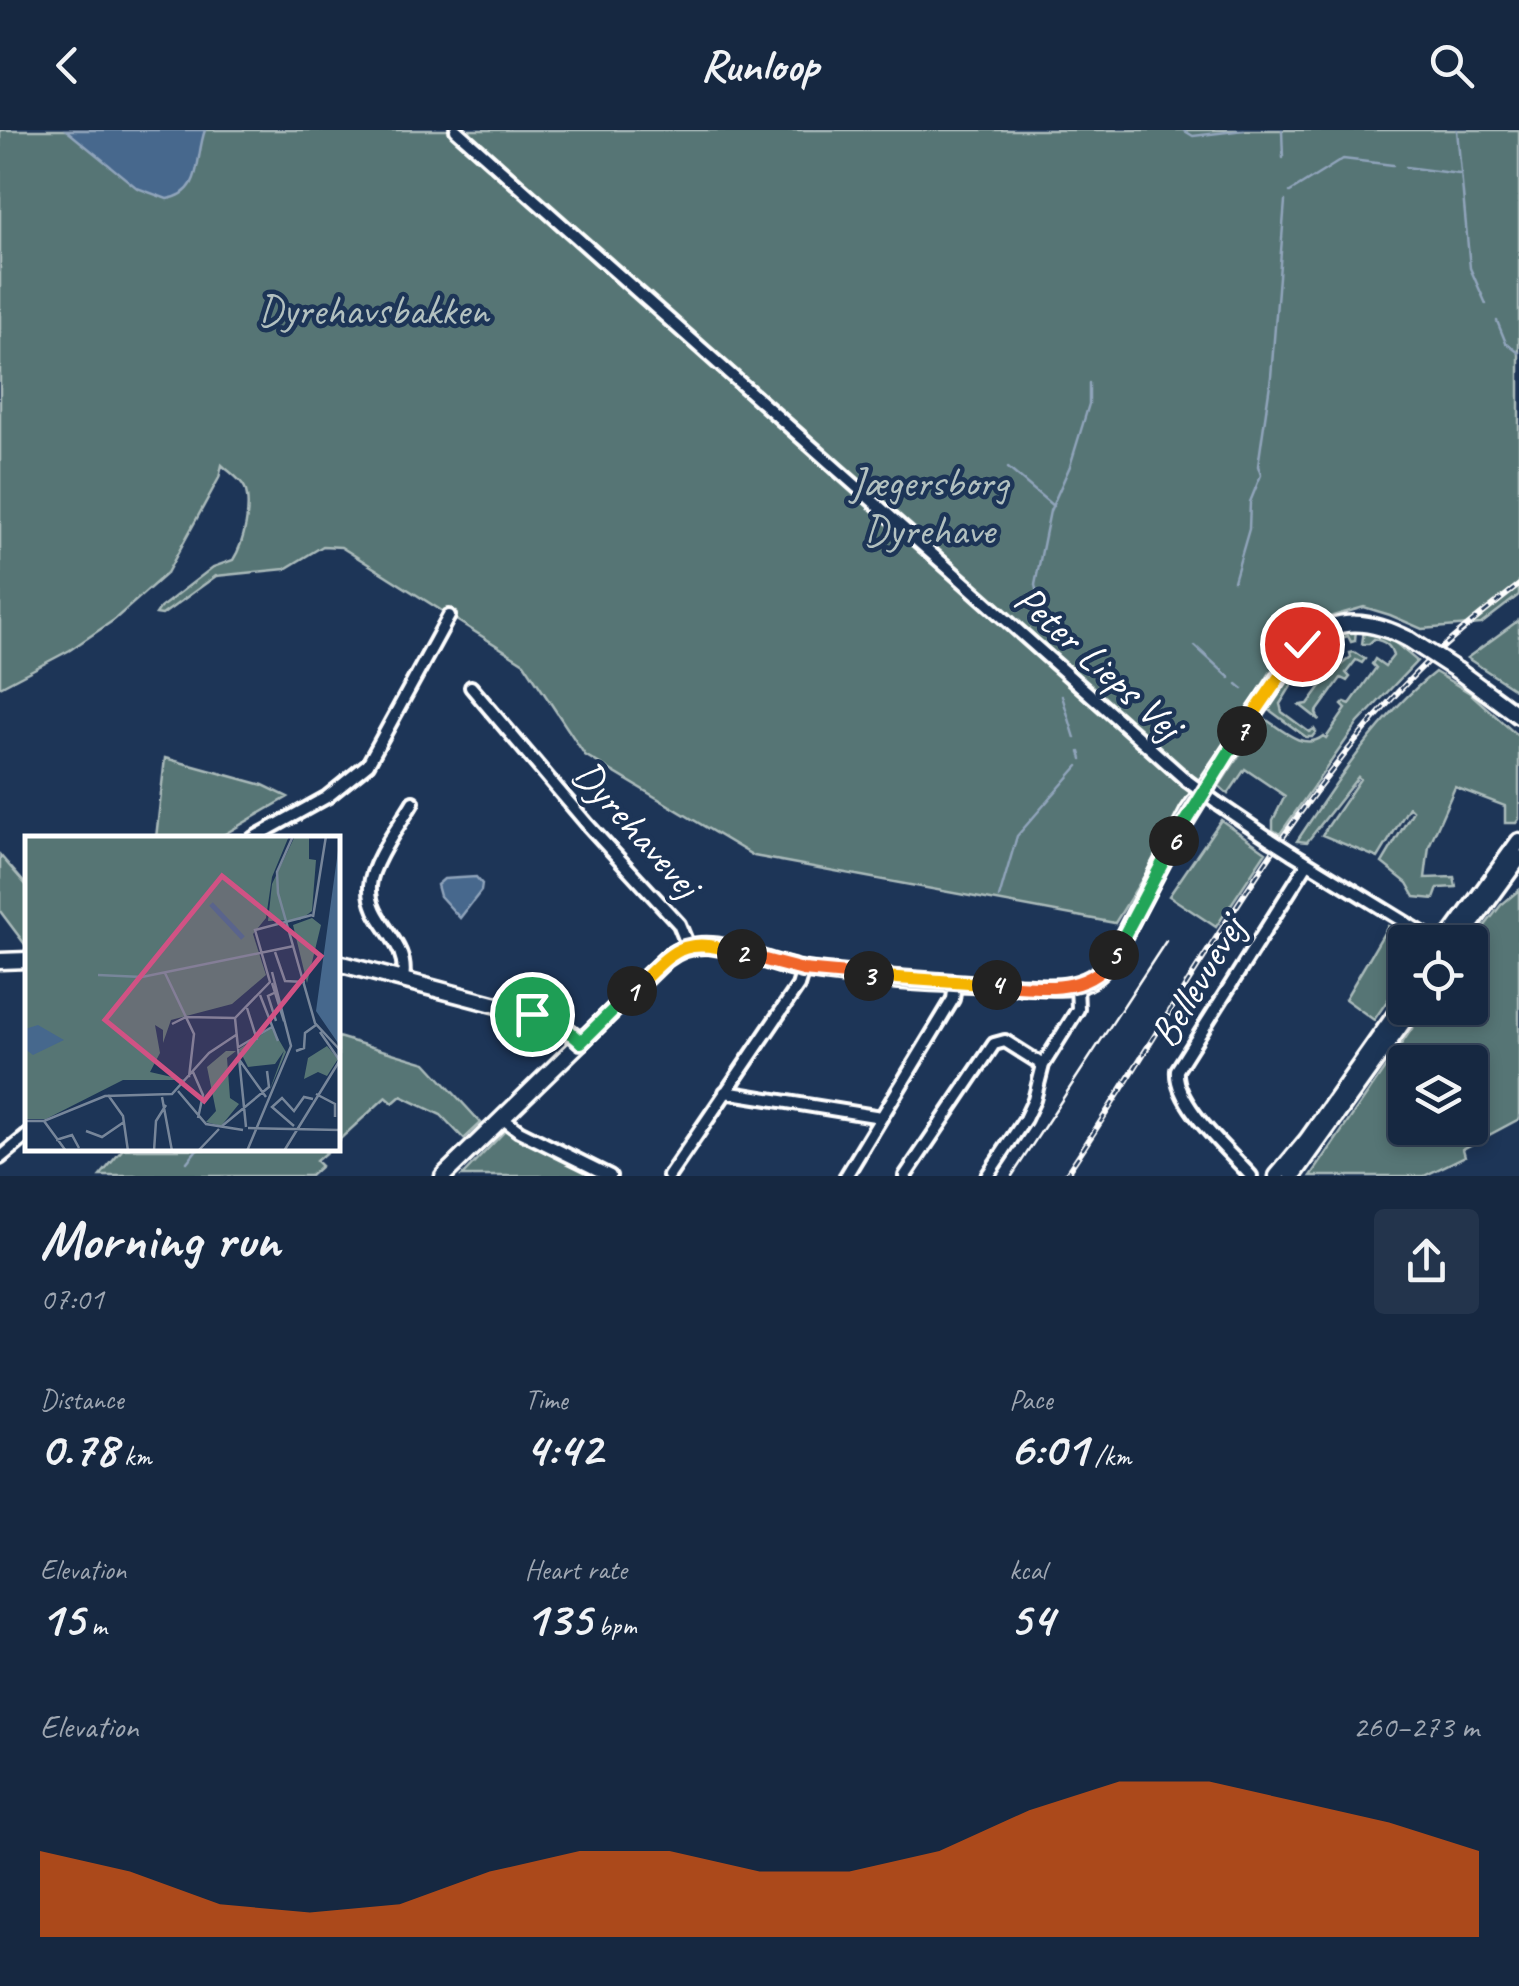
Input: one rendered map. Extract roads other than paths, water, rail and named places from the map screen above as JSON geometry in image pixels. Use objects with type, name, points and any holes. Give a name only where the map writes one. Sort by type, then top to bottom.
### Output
[{"type":"street","name":"Peter Lieps Vej","points":[[456,130],[1186,780],[1308,864],[1409,925]]},
{"type":"street","points":[[257,836],[327,798],[368,764],[449,616]]},
{"type":"street","points":[[987,1176],[1030,1110],[1043,1065],[1078,1009],[1077,985],[1098,976],[1108,963],[1188,812],[1302,644],[1314,634],[1346,622],[1378,626],[1410,640],[1519,716]]},
{"type":"street","name":"Dyrehavevej","points":[[471,687],[588,825],[679,924],[688,946],[712,944],[803,970],[955,984],[1077,985]]},
{"type":"street","points":[[403,979],[406,963],[374,908],[370,884],[413,802]]},
{"type":"street","points":[[1458,925],[1519,841]]},
{"type":"street","points":[[1470,925],[1519,858]]},
{"type":"street","name":"Bellevuevej","points":[[1251,1176],[1185,1101],[1176,1081],[1176,1070],[1308,864]]},
{"type":"street","points":[[449,1174],[666,959],[688,946]]},
{"type":"street","points":[[0,961],[25,960]]},
{"type":"street","points":[[340,963],[554,1020],[581,1042]]},
{"type":"street","points":[[669,1176],[798,986],[803,970]]},
{"type":"street","points":[[846,1176],[953,999],[955,984]]},
{"type":"street","points":[[1277,1176],[1388,1025]]},
{"type":"street","points":[[1293,1176],[1401,1025]]},
{"type":"street","points":[[905,1176],[994,1044],[1005,1041],[1043,1065]]},
{"type":"street","points":[[725,1092],[880,1117]]},
{"type":"street","points":[[502,1118],[610,1176]]},
{"type":"street","points":[[0,1158],[25,1137]]},
{"type":"water","points":[[66,130],[205,130],[192,182],[179,196],[167,199],[137,188]]},
{"type":"water","points":[[476,877],[482,884],[481,891],[460,918],[440,896],[437,885],[444,879]]},
{"type":"waterway","points":[[1183,130],[1193,136],[1244,130]]},
{"type":"waterway","points":[[1282,130],[1283,158]]},
{"type":"waterway","points":[[1457,130],[1470,268],[1486,304]]},
{"type":"waterway","points":[[1290,192],[1343,159],[1393,165]]},
{"type":"waterway","points":[[1406,167],[1459,174]]},
{"type":"waterway","points":[[1234,581],[1249,529],[1250,502],[1261,475],[1258,466],[1271,377],[1285,201]]},
{"type":"waterway","points":[[1497,321],[1506,343],[1519,353]]},
{"type":"waterway","points":[[1047,637],[1035,585],[1050,511],[1070,466],[1089,404],[1089,383]]},
{"type":"waterway","points":[[1008,468],[1053,506]]},
{"type":"waterway","points":[[1195,646],[1230,678]]},
{"type":"waterway","points":[[1237,684],[1243,689]]},
{"type":"waterway","points":[[1062,696],[1075,738]]},
{"type":"waterway","points":[[1080,752],[1082,759]]},
{"type":"waterway","points":[[999,898],[1017,836],[1078,766]]},
{"type":"waterway","points":[[187,1162],[196,1151]]},
{"type":"tram line","points":[[1012,1176],[1166,941]]},
{"type":"railway","points":[[1065,1176],[1272,852],[1317,790],[1415,674],[1519,585]]},
{"type":"park label","name":"Dyrehavsbakken","points":[[373,309]]},
{"type":"park label","name":"Jægersborg Dyrehave","points":[[929,505]]}]
